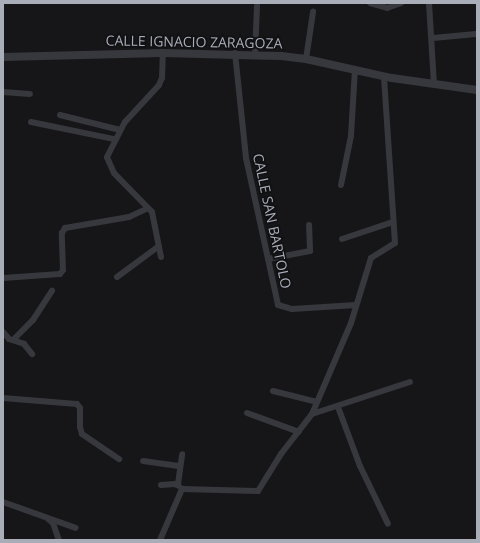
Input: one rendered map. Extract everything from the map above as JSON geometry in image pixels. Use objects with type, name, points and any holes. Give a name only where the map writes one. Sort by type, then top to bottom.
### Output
[{"type":"street","points":[[370,3],[387,8],[401,3]]},
{"type":"street","points":[[429,3],[433,38],[434,84]]},
{"type":"street","points":[[255,54],[257,6]]},
{"type":"street","points":[[306,59],[312,12]]},
{"type":"street","points":[[433,38],[476,34]]},
{"type":"street","points":[[161,257],[154,216],[109,166],[106,157],[120,130],[159,85],[163,72],[163,53]]},
{"type":"street","name":"CALLE IGNACIO ZARAGOZA","points":[[3,57],[163,53],[255,54],[306,59],[384,76],[477,90]]},
{"type":"street","name":"CALLE SAN BARTOLO","points":[[235,53],[245,151],[276,300],[281,307],[303,309],[356,304]]},
{"type":"street","points":[[341,185],[351,136],[355,69]]},
{"type":"street","points":[[161,485],[258,492],[281,454],[312,414],[346,337],[371,258],[395,242],[384,76]]},
{"type":"street","points":[[3,92],[30,94]]},
{"type":"street","points":[[60,115],[120,130]]},
{"type":"street","points":[[31,122],[114,139]]},
{"type":"street","points":[[3,278],[57,275],[62,272],[62,233],[65,228],[129,218],[148,208]]},
{"type":"street","points":[[342,239],[393,222]]},
{"type":"street","points":[[268,259],[310,251],[309,225]]},
{"type":"street","points":[[116,277],[159,246]]},
{"type":"street","points":[[13,340],[33,320],[52,291]]},
{"type":"street","points":[[3,332],[9,339],[24,344],[32,354]]},
{"type":"street","points":[[312,414],[338,407],[410,382]]},
{"type":"street","points":[[273,391],[317,402]]},
{"type":"street","points":[[3,398],[77,404],[80,408],[82,434],[119,459]]},
{"type":"street","points":[[338,407],[360,466],[388,524]]},
{"type":"street","points":[[246,413],[299,432]]},
{"type":"street","points":[[160,540],[180,486],[179,466],[182,454]]},
{"type":"street","points":[[143,461],[179,466]]},
{"type":"street","points":[[3,502],[76,528]]},
{"type":"street","points":[[43,515],[53,523],[59,540]]}]
